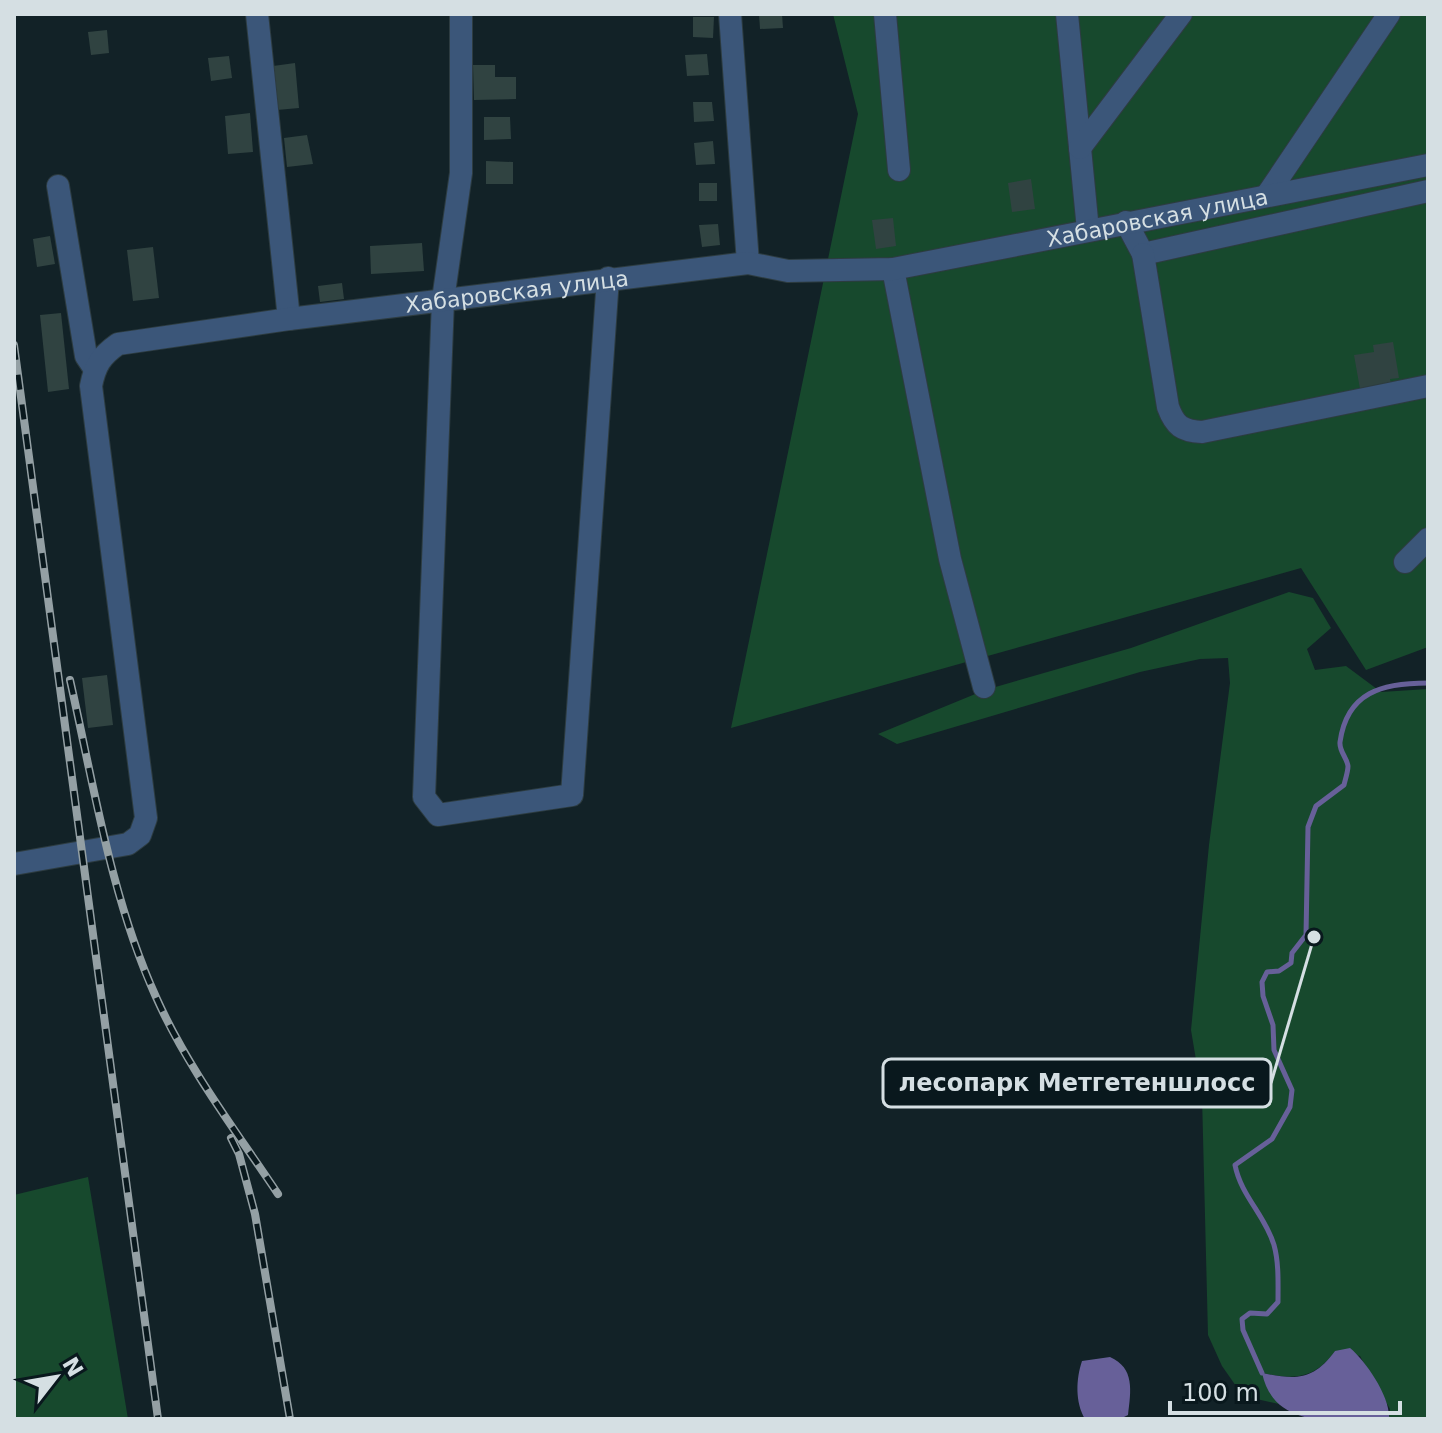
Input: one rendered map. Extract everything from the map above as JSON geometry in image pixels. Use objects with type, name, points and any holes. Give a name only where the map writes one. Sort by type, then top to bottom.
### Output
[{"type":"street","points":[[257,14],[289,319]]},
{"type":"street","points":[[461,14],[461,173],[443,300],[424,797],[438,815],[572,795],[608,278]]},
{"type":"street","points":[[730,14],[748,263]]},
{"type":"street","points":[[885,14],[899,170]]},
{"type":"street","points":[[1067,14],[1088,230]]},
{"type":"street","points":[[1080,148],[1181,14]]},
{"type":"street","points":[[1267,195],[1389,14]]},
{"type":"street","name":"Хабаровская улица","points":[[94,368],[110,349],[137,338],[748,263],[788,271],[893,269],[1428,165]]},
{"type":"street","points":[[14,864],[128,844],[140,835],[146,818],[91,386],[94,368],[86,356],[58,186]]},
{"type":"street","points":[[1143,254],[1428,191]]},
{"type":"street","points":[[1126,222],[1143,254],[1168,407],[1174,424],[1186,431],[1202,432],[1428,386]]},
{"type":"street","points":[[893,269],[950,559],[984,687]]},
{"type":"street","points":[[1405,562],[1428,539]]},
{"type":"green space","points":[[833,14],[1428,14],[1428,647],[1366,670],[1301,568],[731,728],[858,114]]},
{"type":"green space","points":[[1289,592],[1313,598],[1331,628],[1307,649],[1315,670],[1346,666],[1381,692],[1428,689],[1428,1419],[1389,1419],[1390,1409],[1360,1356],[1335,1351],[1320,1367],[1303,1375],[1262,1373],[1279,1404],[1243,1396],[1222,1366],[1208,1335],[1202,1096],[1191,1030],[1209,845],[1230,683],[1228,658],[1200,659],[1140,672],[897,744],[878,734],[985,690],[1131,648]]},
{"type":"green space","points":[[88,1177],[128,1419],[14,1419],[14,1195]]},
{"type":"shaded area","points":[[1350,1348],[1376,1380],[1389,1410],[1389,1419],[1313,1418],[1281,1406],[1269,1392],[1262,1373],[1303,1376],[1319,1368],[1335,1351]]},
{"type":"shaded area","points":[[1110,1357],[1124,1367],[1130,1381],[1128,1415],[1120,1419],[1085,1419],[1079,1405],[1078,1390],[1082,1361]]},
{"type":"building","points":[[759,14],[782,14],[783,28],[760,29]]},
{"type":"building","points":[[693,17],[714,17],[713,38],[693,37]]},
{"type":"building","points":[[107,30],[109,53],[91,55],[88,32]]},
{"type":"building","points":[[707,54],[709,75],[687,76],[685,55]]},
{"type":"building","points":[[229,56],[232,78],[211,81],[208,58]]},
{"type":"building","points":[[295,63],[299,108],[277,110],[273,66]]},
{"type":"building","points":[[473,65],[495,65],[495,77],[516,77],[516,99],[474,100]]},
{"type":"building","points":[[693,102],[712,102],[714,121],[694,122]]},
{"type":"building","points":[[250,113],[253,152],[228,154],[225,116]]},
{"type":"building","points":[[484,117],[510,117],[511,139],[484,140]]},
{"type":"building","points":[[307,135],[313,164],[287,167],[284,138]]},
{"type":"building","points":[[713,141],[715,164],[696,165],[694,143]]},
{"type":"building","points":[[486,161],[513,162],[513,184],[486,184]]},
{"type":"building","points":[[1031,179],[1035,209],[1012,212],[1008,183]]},
{"type":"building","points":[[699,183],[717,183],[717,201],[699,201]]},
{"type":"building","points":[[893,218],[896,246],[876,249],[872,220]]},
{"type":"building","points":[[718,224],[720,245],[702,247],[699,225]]},
{"type":"building","points":[[50,236],[55,264],[37,267],[33,239]]},
{"type":"building","points":[[422,243],[424,271],[371,274],[370,246]]},
{"type":"building","points":[[153,247],[159,298],[133,301],[127,250]]},
{"type":"building","points":[[342,283],[344,299],[320,302],[318,286]]},
{"type":"building","points":[[61,313],[69,389],[48,392],[40,315]]},
{"type":"building","points":[[1393,342],[1399,378],[1390,379],[1391,384],[1360,389],[1354,355],[1374,352],[1373,345]]},
{"type":"building","points":[[107,675],[113,725],[88,728],[82,678]]},
{"type":"waterway","points":[[1262,1373],[1243,1330],[1242,1319],[1250,1313],[1267,1314],[1278,1302],[1277,1259],[1270,1234],[1242,1186],[1235,1165],[1272,1139],[1290,1107],[1292,1090],[1274,1050],[1273,1025],[1263,996],[1262,982],[1267,972],[1279,971],[1291,963],[1292,953],[1306,935],[1308,827],[1316,806],[1344,785],[1348,766],[1340,742],[1350,712],[1359,701],[1382,688],[1428,683]]},
{"type":"railway","points":[[14,345],[158,1419]]},
{"type":"railway","points":[[70,680],[115,881],[140,959],[182,1048],[278,1194]]},
{"type":"railway","points":[[231,1138],[239,1154],[255,1214],[290,1419]]},
{"type":"place","name":"лесопарк Метгетеншлосс","points":[[1314,937]]}]
